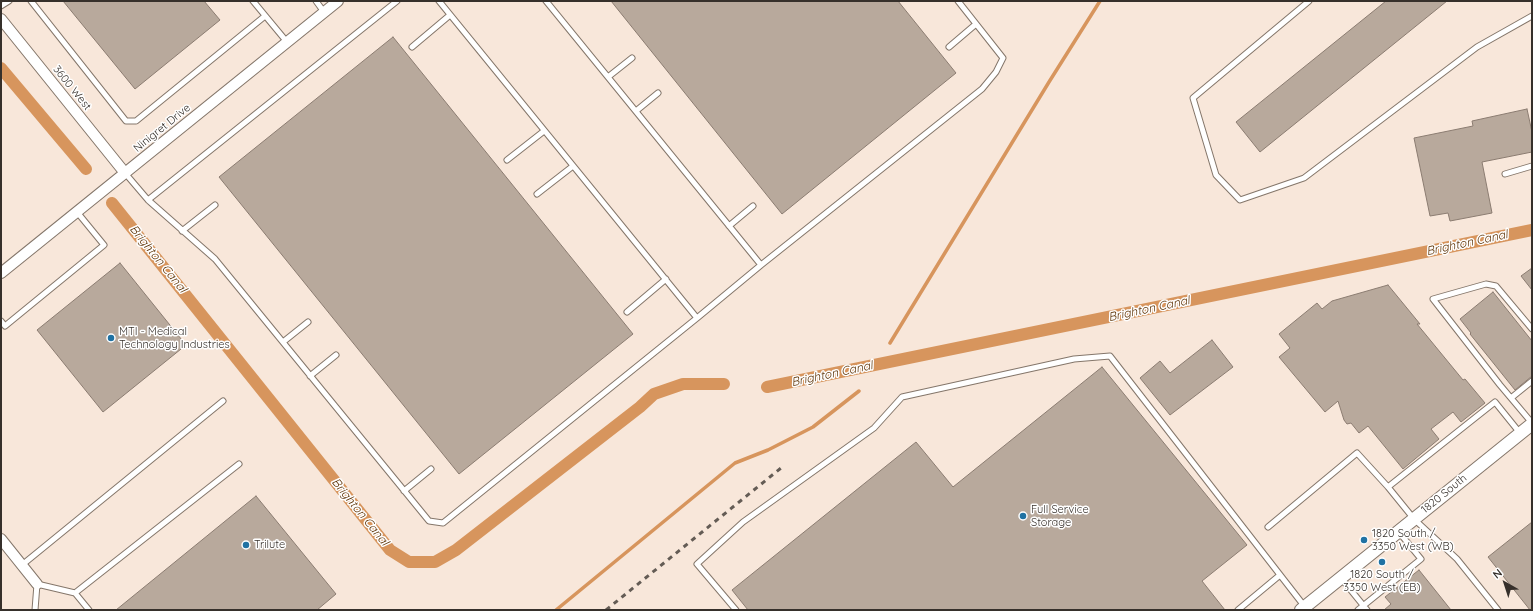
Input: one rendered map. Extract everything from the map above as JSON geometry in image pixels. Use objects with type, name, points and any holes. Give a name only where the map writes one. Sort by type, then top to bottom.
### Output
[{"type":"street","name":"Ninigret Drive","points":[[1,273],[338,1]]},
{"type":"street","name":"3600 West","points":[[1,19],[125,173]]},
{"type":"street","name":"1820 South","points":[[1303,608],[1532,423]]},
{"type":"street","points":[[1,539],[37,584]]},
{"type":"lane","points":[[1,6],[9,1]]},
{"type":"lane","points":[[31,1],[126,121],[136,121],[265,16]]},
{"type":"lane","points":[[253,1],[287,42]]},
{"type":"lane","points":[[316,1],[324,12]]},
{"type":"lane","points":[[148,200],[397,1]]},
{"type":"lane","points":[[439,1],[697,318]]},
{"type":"lane","points":[[546,1],[761,265]]},
{"type":"lane","points":[[125,173],[148,200],[215,259],[429,521],[443,523],[761,265],[982,89],[996,72],[1003,58],[958,1]]},
{"type":"lane","points":[[1309,1],[1193,98],[1216,175],[1240,200],[1304,178],[1477,47],[1532,16]]},
{"type":"lane","points":[[412,47],[450,15]]},
{"type":"lane","points":[[949,47],[976,24]]},
{"type":"lane","points":[[608,77],[632,58]]},
{"type":"lane","points":[[636,111],[658,93]]},
{"type":"lane","points":[[508,160],[544,131]]},
{"type":"lane","points":[[537,194],[573,166]]},
{"type":"lane","points":[[1505,174],[1532,166]]},
{"type":"lane","points":[[182,230],[215,205]]},
{"type":"lane","points":[[729,226],[753,206]]},
{"type":"lane","points":[[1,321],[5,326],[104,245],[76,212]]},
{"type":"lane","points":[[627,312],[666,279]]},
{"type":"lane","points":[[1532,329],[1496,286],[1486,284],[1433,299],[1500,385],[1532,423]]},
{"type":"lane","points":[[283,342],[308,322]]},
{"type":"lane","points":[[310,376],[336,355]]},
{"type":"lane","points":[[736,610],[697,564],[743,522],[874,428],[902,398],[1081,358],[1110,356],[1280,575],[1303,608]]},
{"type":"lane","points":[[1511,398],[1532,381]]},
{"type":"lane","points":[[22,565],[222,401]]},
{"type":"lane","points":[[1388,487],[1495,402],[1520,433]]},
{"type":"lane","points":[[1268,527],[1357,453],[1388,487],[1414,519],[1457,559],[1498,610]]},
{"type":"lane","points":[[75,593],[239,464]]},
{"type":"lane","points":[[404,491],[431,470]]},
{"type":"lane","points":[[1358,610],[1365,608],[1421,559],[1398,531]]},
{"type":"lane","points":[[1238,610],[1280,575]]},
{"type":"lane","points":[[1341,578],[1365,608]]},
{"type":"lane","points":[[35,610],[37,584],[75,593],[89,610]]},
{"type":"building","points":[[63,1],[204,1],[220,20],[135,89]]},
{"type":"building","points":[[611,1],[898,1],[956,73],[782,214]]},
{"type":"building","points":[[1386,1],[1447,1],[1260,152],[1236,122]]},
{"type":"building","points":[[393,37],[633,334],[459,474],[219,177]]},
{"type":"building","points":[[1527,109],[1532,132],[1532,152],[1482,162],[1492,213],[1450,221],[1448,213],[1430,216],[1414,138],[1473,126],[1472,121]]},
{"type":"building","name":"MTI - Medical Technology Industries","points":[[120,263],[186,345],[103,412],[37,330]]},
{"type":"building","points":[[1532,268],[1532,290],[1521,276]]},
{"type":"building","points":[[1388,285],[1420,324],[1417,324],[1463,380],[1465,379],[1485,403],[1461,422],[1453,412],[1431,429],[1439,439],[1403,469],[1368,426],[1359,433],[1351,423],[1347,424],[1344,420],[1338,401],[1325,412],[1279,357],[1290,348],[1279,334],[1317,303],[1322,309],[1332,301]]},
{"type":"building","points":[[1493,292],[1532,341],[1532,376],[1515,390],[1470,334],[1471,333],[1460,319]]},
{"type":"building","points":[[1212,340],[1233,367],[1170,415],[1140,378],[1160,361],[1170,373]]},
{"type":"building","name":"Full Service Storage","points":[[1102,367],[1247,545],[1202,581],[1225,610],[748,610],[732,590],[916,442],[953,487]]},
{"type":"building","name":"Trilute","points":[[256,496],[336,594],[317,610],[116,610]]},
{"type":"building","points":[[1532,522],[1532,610],[1530,610],[1488,557]]},
{"type":"building","points":[[1419,570],[1451,610],[1384,610],[1391,604],[1385,597]]},
{"type":"waterway","points":[[890,343],[1100,1]]},
{"type":"waterway","name":"Brighton Canal","points":[[1,68],[86,169]]},
{"type":"waterway","name":"Brighton Canal","points":[[112,203],[390,550],[409,562],[435,562],[456,550],[640,407],[654,394],[683,384],[724,384]]},
{"type":"waterway","name":"Brighton Canal","points":[[767,387],[1532,230]]},
{"type":"waterway","points":[[556,610],[735,463],[768,450],[813,427],[859,391]]},
{"type":"railway","points":[[606,610],[781,468]]},
{"type":"place","name":"MTI - Medical Technology Industries","points":[[111,338]]},
{"type":"place","name":"Full Service Storage","points":[[1023,516]]},
{"type":"place","name":"1820 South / 3350 West (WB)","points":[[1364,540]]},
{"type":"place","name":"Trilute","points":[[246,545]]},
{"type":"place","name":"1820 South / 3350 West (EB)","points":[[1382,562]]}]
